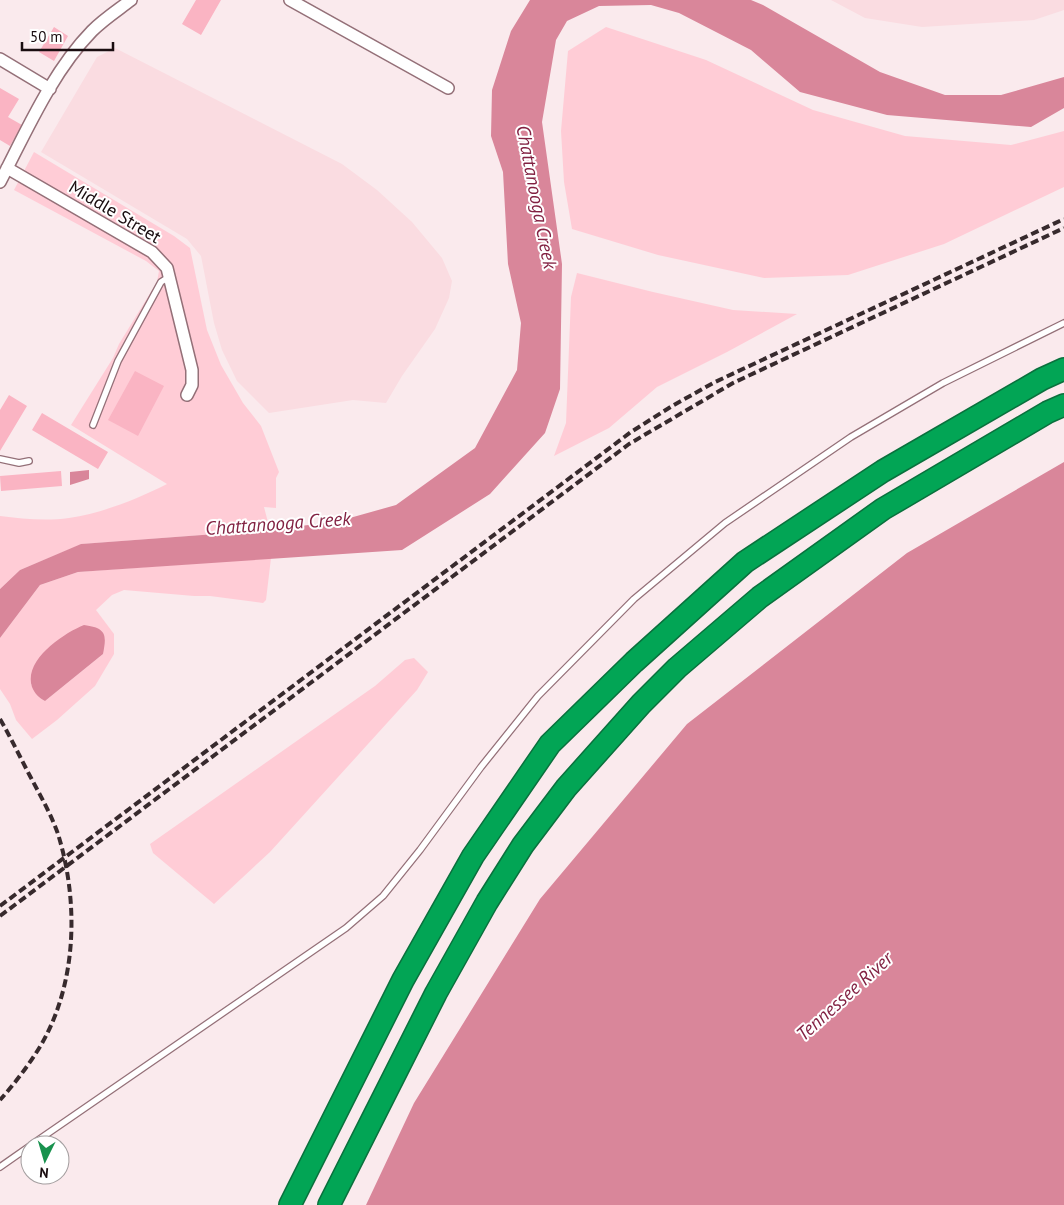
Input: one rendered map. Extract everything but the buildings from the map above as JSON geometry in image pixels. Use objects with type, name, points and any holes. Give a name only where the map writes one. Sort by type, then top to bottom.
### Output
[{"type":"highway","points":[[290,1205],[403,980],[473,856],[550,744],[634,662],[745,562],[883,471],[1042,379],[1064,369]]},
{"type":"highway","points":[[329,1205],[436,992],[486,902],[523,845],[566,788],[641,704],[677,668],[760,597],[883,509],[1048,412],[1064,405]]},
{"type":"street","points":[[0,182],[50,89],[73,53],[92,31],[111,14],[132,0]]},
{"type":"street","points":[[290,0],[448,88]]},
{"type":"street","points":[[0,60],[50,89]]},
{"type":"street","name":"Middle Street","points":[[7,168],[152,252],[167,268],[192,370],[192,385],[188,395]]},
{"type":"lane","points":[[93,425],[118,361],[161,282],[169,277]]},
{"type":"lane","points":[[45,1135],[346,928],[384,896],[481,767],[538,696],[634,599],[725,523],[860,432],[943,383],[1064,323]]},
{"type":"lane","points":[[0,459],[19,462],[29,460]]},
{"type":"lane","points":[[0,1168],[20,1153]]},
{"type":"shaded area","points":[[831,0],[1064,0],[1064,10],[1034,20],[922,27],[865,18]]},
{"type":"shaded area","points":[[606,27],[706,60],[813,110],[905,136],[1011,145],[1064,131],[1064,187],[944,244],[848,275],[764,278],[658,255],[572,229],[564,182],[561,131],[568,51]]},
{"type":"shaded area","points":[[115,48],[342,164],[377,190],[412,222],[442,258],[452,281],[449,298],[435,329],[402,376],[386,403],[353,400],[269,413],[237,381],[222,350],[214,323],[201,256],[187,239],[41,152],[97,57]]},
{"type":"shaded area","points":[[34,152],[174,236],[190,248],[207,330],[221,365],[243,403],[261,426],[279,472],[276,478],[276,508],[264,507],[270,530],[82,544],[20,570],[0,589],[0,516],[26,519],[61,519],[82,516],[120,505],[167,484],[71,425],[157,282],[159,271],[146,261],[14,190]]},
{"type":"shaded area","points":[[577,273],[733,310],[797,314],[657,387],[609,428],[554,456],[566,423],[571,297]]},
{"type":"shaded area","points":[[271,558],[266,600],[263,603],[210,596],[124,590],[112,595],[96,610],[114,634],[114,654],[95,686],[57,720],[32,739],[16,720],[10,704],[0,689],[0,638],[40,585],[78,572]],"holes":[[[103,654],[45,701],[38,696],[31,684]]]},
{"type":"shaded area","points":[[414,658],[428,672],[417,690],[270,852],[214,904],[153,853],[150,844],[375,686],[405,660]]},
{"type":"water","name":"Chattanooga Creek","points":[[530,0],[751,0],[880,72],[945,95],[1001,95],[1064,77],[1064,108],[1031,127],[887,115],[800,92],[751,50],[679,13],[651,5],[599,6],[567,21],[556,40],[542,122],[562,264],[560,389],[545,433],[490,494],[402,550],[78,572],[40,585],[0,638],[0,589],[20,570],[81,544],[270,530],[339,521],[396,505],[475,448],[517,370],[521,323],[508,264],[503,172],[491,136],[492,90],[511,31]]},
{"type":"water","name":"Tennessee River","points":[[1064,462],[1064,1205],[366,1205],[414,1103],[540,899],[687,724],[907,553]]},
{"type":"water","points":[[89,470],[89,479],[70,485],[70,472]]},
{"type":"water","points":[[84,625],[97,628],[103,633],[105,641],[103,654],[45,701],[41,699],[34,692],[31,677],[39,658],[56,641]]},
{"type":"railway","points":[[0,906],[631,432],[715,382],[1064,219]]},
{"type":"railway","points":[[0,916],[629,444],[733,383],[1064,228]]},
{"type":"railway","points":[[0,719],[58,834],[65,860],[71,914],[71,942],[68,969],[53,1021],[32,1060],[0,1100]]}]
